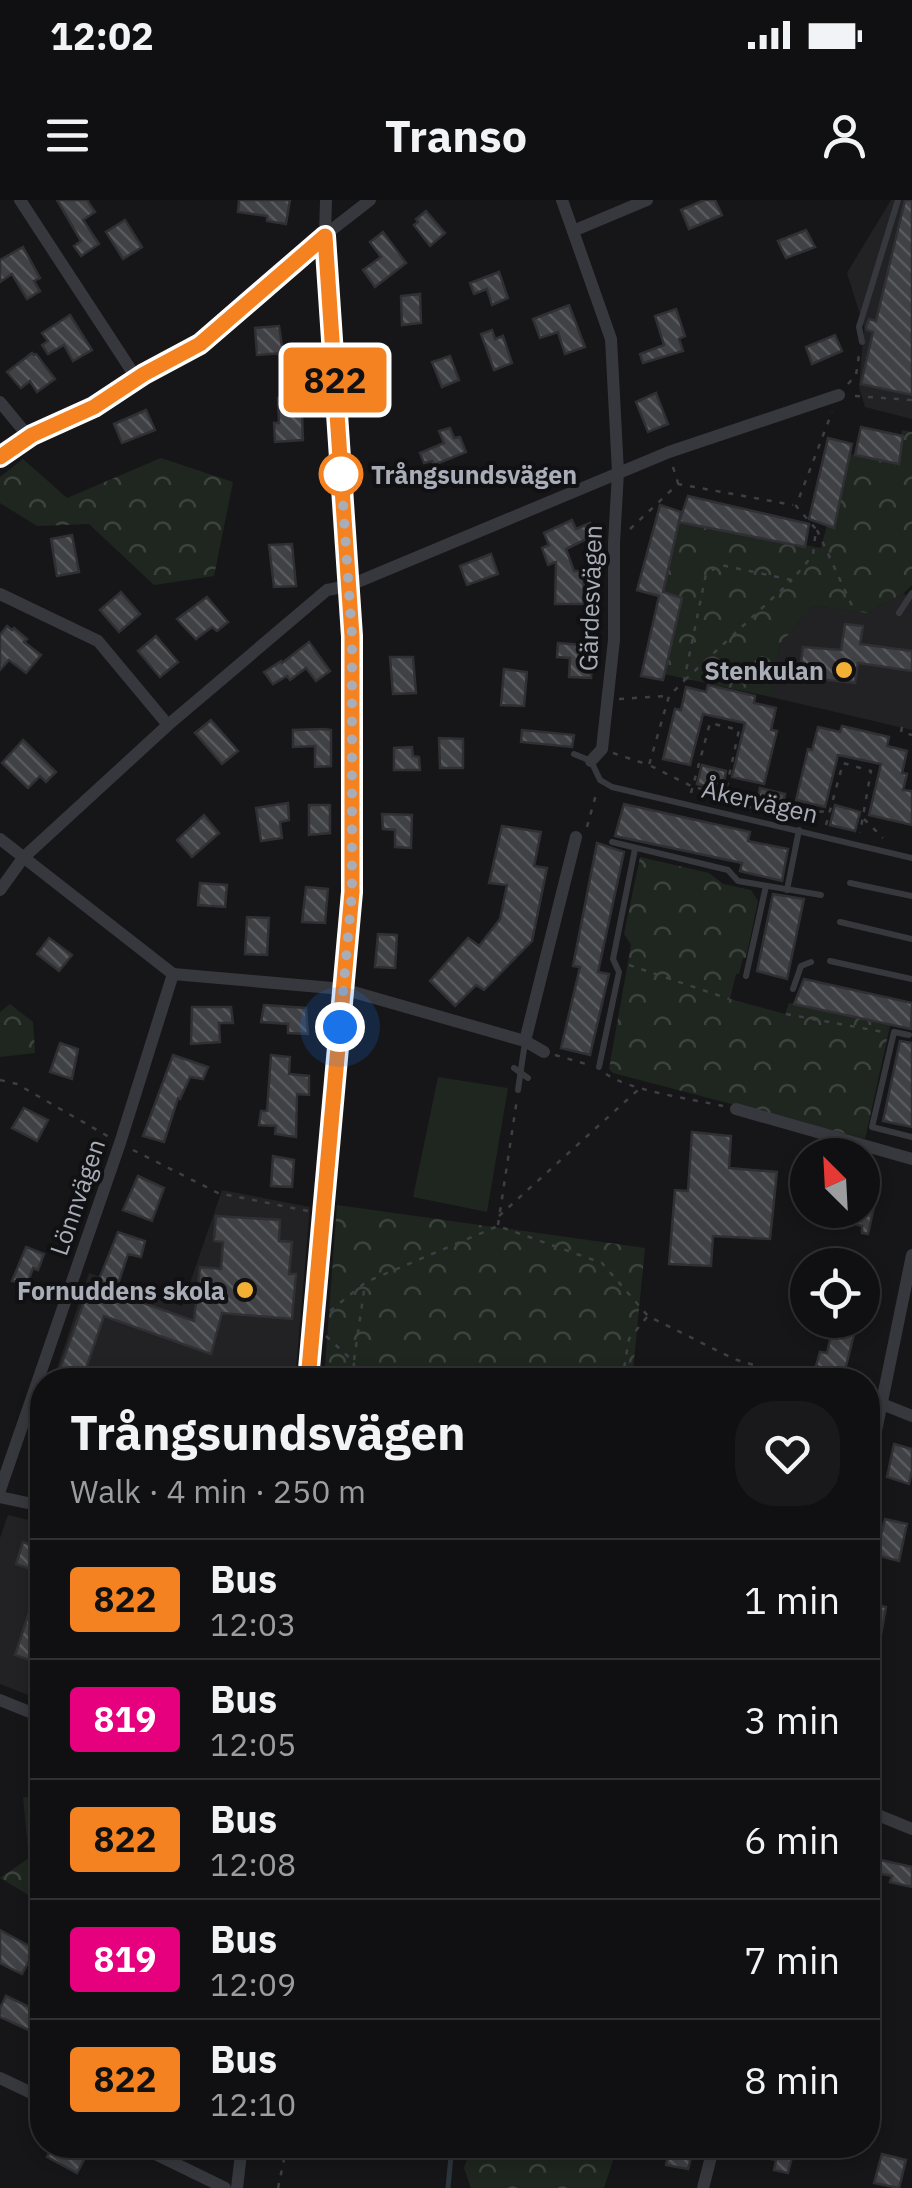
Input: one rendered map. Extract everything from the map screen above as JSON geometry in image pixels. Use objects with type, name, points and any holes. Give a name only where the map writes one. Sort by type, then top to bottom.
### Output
[{"type":"street","points":[[20,200],[137,379]]},
{"type":"street","points":[[309,1368],[352,892],[352,636],[325,236],[326,200]]},
{"type":"street","points":[[0,457],[29,437],[94,407],[200,344],[370,200]]},
{"type":"street","name":"Gärdesvägen","points":[[562,200],[610,339],[618,472],[614,640],[602,749]]},
{"type":"street","points":[[573,231],[647,200]]},
{"type":"street","points":[[0,890],[23,858],[168,725],[327,590],[348,586],[669,452],[838,395]]},
{"type":"street","points":[[0,402],[29,437]]},
{"type":"street","points":[[0,594],[98,641],[168,725]]},
{"type":"street","points":[[591,762],[602,749]]},
{"type":"street","points":[[525,1041],[583,837]]},
{"type":"street","points":[[0,838],[172,974],[343,989],[525,1041],[544,1052]]},
{"type":"street","name":"Lönnvägen","points":[[43,1368],[120,1143],[172,974]]},
{"type":"street","points":[[736,1109],[912,1159]]},
{"type":"street","points":[[880,1413],[912,1255]]},
{"type":"street","points":[[882,1404],[912,1416]]},
{"type":"street","name":"Lönnvägen","points":[[0,1493],[30,1406]]},
{"type":"street","points":[[0,1493],[30,1502]]},
{"type":"street","points":[[0,1700],[30,1712]]},
{"type":"street","points":[[880,1816],[912,1829]]},
{"type":"street","points":[[0,2078],[30,2092]]},
{"type":"street","points":[[164,2158],[225,2188]]},
{"type":"street","points":[[237,2188],[240,2158]]},
{"type":"street","points":[[702,2188],[710,2158]]},
{"type":"lane","points":[[862,342],[859,327],[898,200]]},
{"type":"lane","points":[[899,613],[912,593]]},
{"type":"lane","points":[[574,754],[591,762],[600,780]]},
{"type":"lane","name":"Åkervägen","points":[[600,780],[612,787],[912,858]]},
{"type":"lane","points":[[787,890],[799,830]]},
{"type":"lane","points":[[612,842],[728,870],[738,881],[820,896]]},
{"type":"lane","points":[[599,1067],[619,972],[613,960],[634,849]]},
{"type":"lane","points":[[850,883],[912,896]]},
{"type":"lane","points":[[746,976],[766,886]]},
{"type":"lane","points":[[840,922],[912,939]]},
{"type":"lane","points":[[830,961],[912,980]]},
{"type":"lane","points":[[792,989],[800,966],[811,962]]},
{"type":"lane","points":[[909,1035],[894,1032],[872,1128],[912,1137]]},
{"type":"lane","points":[[518,1090],[525,1041]]},
{"type":"lane","points":[[518,1070],[528,1078]]},
{"type":"path","points":[[796,506],[838,395],[856,375],[862,342]]},
{"type":"path","points":[[838,395],[912,400]]},
{"type":"path","points":[[669,452],[678,484]]},
{"type":"path","points":[[678,484],[796,506],[816,528],[855,612]]},
{"type":"path","points":[[614,543],[678,484]]},
{"type":"path","points":[[649,765],[670,696],[814,556],[816,528]]},
{"type":"path","points":[[684,681],[706,574],[720,564],[792,580]]},
{"type":"path","points":[[608,700],[670,696]]},
{"type":"path","points":[[688,804],[710,724],[739,730],[721,812]]},
{"type":"path","points":[[902,727],[901,732],[912,735]]},
{"type":"path","points":[[602,749],[649,765],[693,787],[725,794],[758,811]]},
{"type":"path","points":[[824,836],[842,763],[871,771],[858,844]]},
{"type":"path","points":[[583,837],[600,780]]},
{"type":"path","points":[[776,815],[829,812]]},
{"type":"path","points":[[863,818],[900,855]]},
{"type":"path","points":[[613,960],[729,999]]},
{"type":"path","points":[[786,1014],[894,1034]]},
{"type":"path","points":[[544,1052],[599,1067],[610,1078],[640,1088],[736,1109]]},
{"type":"path","points":[[0,1080],[17,1084],[218,1193],[323,1214]]},
{"type":"path","points":[[500,1216],[640,1088]]},
{"type":"path","points":[[498,1226],[518,1090]]},
{"type":"path","points":[[354,1362],[314,1324],[366,1282],[498,1226],[602,1263],[648,1316],[734,1360],[762,1368]]},
{"type":"path","points":[[354,1368],[366,1282]]},
{"type":"path","points":[[624,1368],[629,1339],[648,1316]]},
{"type":"path","points":[[278,2188],[284,2158]]},
{"type":"shaded area","points":[[891,200],[912,200],[912,419],[865,407],[859,387],[864,327],[847,273]]},
{"type":"shaded area","name":"Stenkulan","points":[[903,594],[912,596],[912,730],[771,697],[780,644],[813,606],[867,613]]},
{"type":"shaded area","name":"Fornuddens skola","points":[[222,1190],[310,1207],[296,1368],[57,1368],[89,1273],[182,1306]]},
{"type":"shaded area","points":[[8,1515],[30,1520],[30,1696],[0,1684],[0,1538]]},
{"type":"green space","points":[[902,430],[912,432],[912,585],[867,613],[813,606],[780,644],[771,697],[664,674],[682,598],[663,592],[678,522],[821,548],[827,525],[834,527],[850,454],[898,463]]},
{"type":"green space","points":[[161,458],[233,482],[214,576],[154,585],[89,524],[37,526],[0,503],[0,477],[23,459],[67,498]]},
{"type":"green space","points":[[640,857],[709,873],[723,884],[751,890],[758,901],[746,958],[736,974],[730,999],[785,1014],[789,1003],[890,1026],[865,1138],[613,1073],[609,1069],[631,945],[624,934]]},
{"type":"green space","points":[[10,1004],[33,1022],[35,1053],[0,1057],[0,1012]]},
{"type":"green space","points":[[438,1077],[508,1088],[487,1212],[413,1197]]},
{"type":"green space","points":[[337,1205],[645,1248],[633,1368],[325,1368]]},
{"type":"green space","points":[[23,1797],[30,1797],[30,1896],[0,1878],[29,1858]]},
{"type":"green space","points":[[467,2158],[614,2158],[604,2188],[471,2188],[464,2168]]},
{"type":"building","points":[[57,200],[87,200],[95,212],[83,220],[99,244],[81,256],[74,246],[81,241]]},
{"type":"building","points":[[239,200],[290,200],[286,224],[267,221],[267,216],[238,212]]},
{"type":"building","points":[[704,200],[715,200],[722,215],[689,229],[681,210]]},
{"type":"building","points":[[905,200],[912,200],[912,395],[861,384],[873,332],[866,327],[869,319],[876,321]]},
{"type":"building","points":[[426,211],[445,233],[430,246],[414,225]]},
{"type":"building","points":[[125,220],[142,247],[123,259],[106,232]]},
{"type":"building","points":[[806,230],[815,247],[786,258],[778,241]]},
{"type":"building","points":[[383,232],[406,263],[375,287],[363,270],[381,257],[370,242]]},
{"type":"building","points":[[23,247],[40,278],[34,281],[40,291],[27,299],[12,274],[0,282],[0,260]]},
{"type":"building","points":[[499,272],[508,298],[492,305],[487,289],[474,294],[470,283]]},
{"type":"building","points":[[420,294],[421,323],[402,325],[401,296]]},
{"type":"building","points":[[569,305],[585,347],[565,354],[558,332],[540,338],[533,319]]},
{"type":"building","points":[[676,309],[685,336],[679,339],[683,351],[643,363],[640,354],[664,345],[655,316]]},
{"type":"building","points":[[70,315],[92,350],[73,361],[64,345],[48,354],[42,345],[48,341],[42,333]]},
{"type":"building","points":[[279,326],[283,353],[257,355],[255,328]]},
{"type":"building","points":[[492,330],[495,339],[503,336],[512,363],[494,370],[481,334]]},
{"type":"building","points":[[835,335],[842,351],[812,364],[806,347]]},
{"type":"building","points":[[32,353],[55,379],[37,392],[30,381],[21,388],[7,372]]},
{"type":"building","points":[[450,356],[459,380],[442,387],[432,362]]},
{"type":"building","points":[[290,386],[301,386],[303,440],[275,442],[278,398],[291,397]]},
{"type":"building","points":[[656,393],[668,424],[648,432],[636,402]]},
{"type":"building","points":[[146,410],[155,430],[122,443],[114,424]]},
{"type":"building","points":[[861,427],[903,436],[899,464],[855,455]]},
{"type":"building","points":[[450,428],[454,438],[460,437],[466,452],[434,465],[432,461],[424,463],[420,453],[444,443],[439,431]]},
{"type":"building","points":[[828,438],[852,444],[834,528],[809,519]]},
{"type":"building","points":[[688,496],[809,524],[805,547],[679,522]]},
{"type":"building","points":[[660,505],[681,512],[663,592],[682,598],[663,680],[641,676],[659,596],[637,590]]},
{"type":"building","points":[[572,520],[576,529],[590,523],[595,535],[566,549],[574,571],[584,571],[583,604],[555,604],[556,562],[548,565],[542,548],[549,545],[544,533]]},
{"type":"building","points":[[72,535],[79,572],[57,576],[51,539]]},
{"type":"building","points":[[292,544],[296,586],[274,587],[269,545]]},
{"type":"building","points":[[491,554],[498,574],[467,585],[460,566]]},
{"type":"building","points":[[121,592],[140,614],[119,632],[100,610]]},
{"type":"building","points":[[207,597],[228,622],[217,631],[212,627],[196,639],[177,619]]},
{"type":"building","points":[[845,624],[863,626],[860,644],[912,651],[912,671],[858,663],[855,683],[799,677],[803,647],[841,650]]},
{"type":"building","points":[[7,626],[27,639],[24,642],[41,655],[26,673],[9,660],[0,670],[0,635]]},
{"type":"building","points":[[156,636],[178,662],[160,677],[138,651]]},
{"type":"building","points":[[309,642],[330,671],[316,681],[306,668],[290,680],[287,676],[273,684],[264,672]]},
{"type":"building","points":[[558,643],[594,646],[591,678],[569,677],[570,658],[557,657]]},
{"type":"building","points":[[390,657],[413,657],[416,693],[393,694]]},
{"type":"building","points":[[504,669],[527,672],[524,706],[501,705]]},
{"type":"building","points":[[708,685],[755,696],[754,703],[776,708],[771,730],[777,731],[764,784],[732,777],[745,723],[703,714],[690,765],[663,759],[675,709],[681,710],[686,687],[706,692]]},
{"type":"building","points":[[211,720],[238,751],[222,764],[195,733]]},
{"type":"building","points":[[842,726],[889,737],[887,746],[907,751],[903,790],[912,791],[912,825],[869,815],[881,764],[838,755],[825,807],[796,800],[808,749],[812,750],[818,727],[840,732]]},
{"type":"building","points":[[293,730],[331,730],[331,766],[315,767],[315,746],[293,747]]},
{"type":"building","points":[[522,730],[574,735],[572,747],[521,742]]},
{"type":"building","points":[[439,738],[463,739],[463,768],[440,768]]},
{"type":"building","points":[[23,740],[56,772],[46,782],[40,776],[28,788],[2,763]]},
{"type":"building","points":[[412,747],[413,756],[419,757],[420,770],[394,770],[394,748]]},
{"type":"building","points":[[702,765],[726,771],[722,790],[697,784]]},
{"type":"building","points":[[760,788],[785,794],[781,813],[756,808]]},
{"type":"building","points":[[288,803],[289,820],[280,822],[282,838],[261,841],[256,808]]},
{"type":"building","points":[[624,804],[750,832],[748,841],[788,849],[782,881],[740,871],[742,863],[615,836]]},
{"type":"building","points":[[309,805],[330,805],[330,833],[309,835]]},
{"type":"building","points":[[835,805],[860,812],[855,831],[830,825]]},
{"type":"building","points":[[382,814],[412,815],[411,848],[395,847],[395,830],[383,829]]},
{"type":"building","points":[[204,815],[219,833],[192,857],[177,840]]},
{"type":"building","points":[[502,826],[541,832],[534,866],[547,868],[532,941],[484,990],[476,985],[455,1006],[430,981],[468,938],[479,946],[500,919],[507,885],[489,883]]},
{"type":"building","points":[[597,843],[624,852],[598,972],[609,974],[590,1055],[561,1048],[580,967],[573,966]]},
{"type":"building","points":[[200,883],[227,885],[225,907],[198,905]]},
{"type":"building","points":[[306,887],[328,889],[325,923],[302,922]]},
{"type":"building","points":[[773,894],[804,899],[787,979],[757,971]]},
{"type":"building","points":[[247,917],[269,918],[267,955],[245,954]]},
{"type":"building","points":[[378,934],[397,935],[395,968],[375,967]]},
{"type":"building","points":[[49,938],[72,955],[59,971],[37,954]]},
{"type":"building","points":[[804,979],[912,1003],[911,1029],[794,1004]]},
{"type":"building","points":[[264,1005],[306,1008],[308,1034],[288,1033],[288,1024],[261,1022]]},
{"type":"building","points":[[192,1007],[231,1007],[233,1023],[219,1023],[220,1042],[191,1044]]},
{"type":"building","points":[[900,1041],[912,1043],[912,1127],[883,1121]]},
{"type":"building","points":[[60,1043],[78,1049],[72,1079],[50,1072]]},
{"type":"building","points":[[173,1055],[208,1067],[203,1079],[190,1077],[178,1098],[164,1142],[143,1136]]},
{"type":"building","points":[[271,1055],[290,1057],[289,1074],[309,1076],[309,1095],[297,1094],[296,1137],[275,1134],[276,1126],[259,1125],[261,1111],[267,1111]]},
{"type":"building","points":[[24,1108],[48,1120],[37,1141],[12,1128]]},
{"type":"building","points":[[692,1132],[731,1136],[729,1168],[777,1172],[770,1239],[713,1236],[711,1266],[669,1264],[675,1190],[688,1191]]},
{"type":"building","points":[[273,1156],[294,1160],[292,1187],[271,1186]]},
{"type":"building","points":[[138,1176],[164,1188],[152,1221],[123,1210]]},
{"type":"building","points":[[216,1216],[280,1220],[279,1241],[292,1242],[289,1274],[296,1274],[292,1319],[222,1313],[211,1354],[104,1316],[86,1368],[60,1368],[90,1285],[96,1287],[118,1232],[145,1241],[141,1257],[128,1254],[115,1293],[194,1321],[200,1267],[221,1269],[223,1242],[214,1241]]},
{"type":"building","points":[[26,1247],[44,1254],[27,1285],[12,1281]]},
{"type":"building","points":[[830,1338],[853,1338],[846,1368],[816,1366],[820,1352],[827,1353]]},
{"type":"building","points":[[894,1444],[912,1449],[909,1484],[887,1477]]},
{"type":"building","points":[[885,1519],[907,1524],[899,1561],[880,1556]]},
{"type":"building","points":[[23,1542],[30,1545],[30,1569],[16,1564]]},
{"type":"building","points":[[880,1606],[886,1607],[880,1640]]},
{"type":"building","points":[[30,1609],[30,1660],[15,1655]]},
{"type":"building","points":[[881,1860],[912,1867],[912,1887],[890,1882],[892,1876],[880,1874]]},
{"type":"building","points":[[0,1930],[30,1946],[30,1962],[22,1974],[0,1963]]},
{"type":"building","points":[[6,1996],[30,2007],[30,2031],[0,2017]]},
{"type":"building","points":[[882,2154],[906,2160],[899,2188],[874,2183]]},
{"type":"building","points":[[49,2158],[85,2158],[77,2173]]},
{"type":"building","points":[[668,2158],[691,2158],[688,2169],[666,2165]]},
{"type":"building","points":[[766,2158],[792,2158],[788,2173],[774,2170],[776,2160]]},
{"type":"waterway","points":[[448,2188],[451,2158]]},
{"type":"bus line","name":"822","points":[[0,457],[32,435],[94,407],[200,344],[325,236],[352,636],[352,892],[309,1368]]},
{"type":"place","name":"Trångsundsvägen","points":[[341,474]]},
{"type":"place","name":"Stenkulan","points":[[844,670]]},
{"type":"place","name":"Fornuddens skola","points":[[245,1290]]},
{"type":"route","points":[[340,1027],[352,892],[352,636],[341,474]]}]
